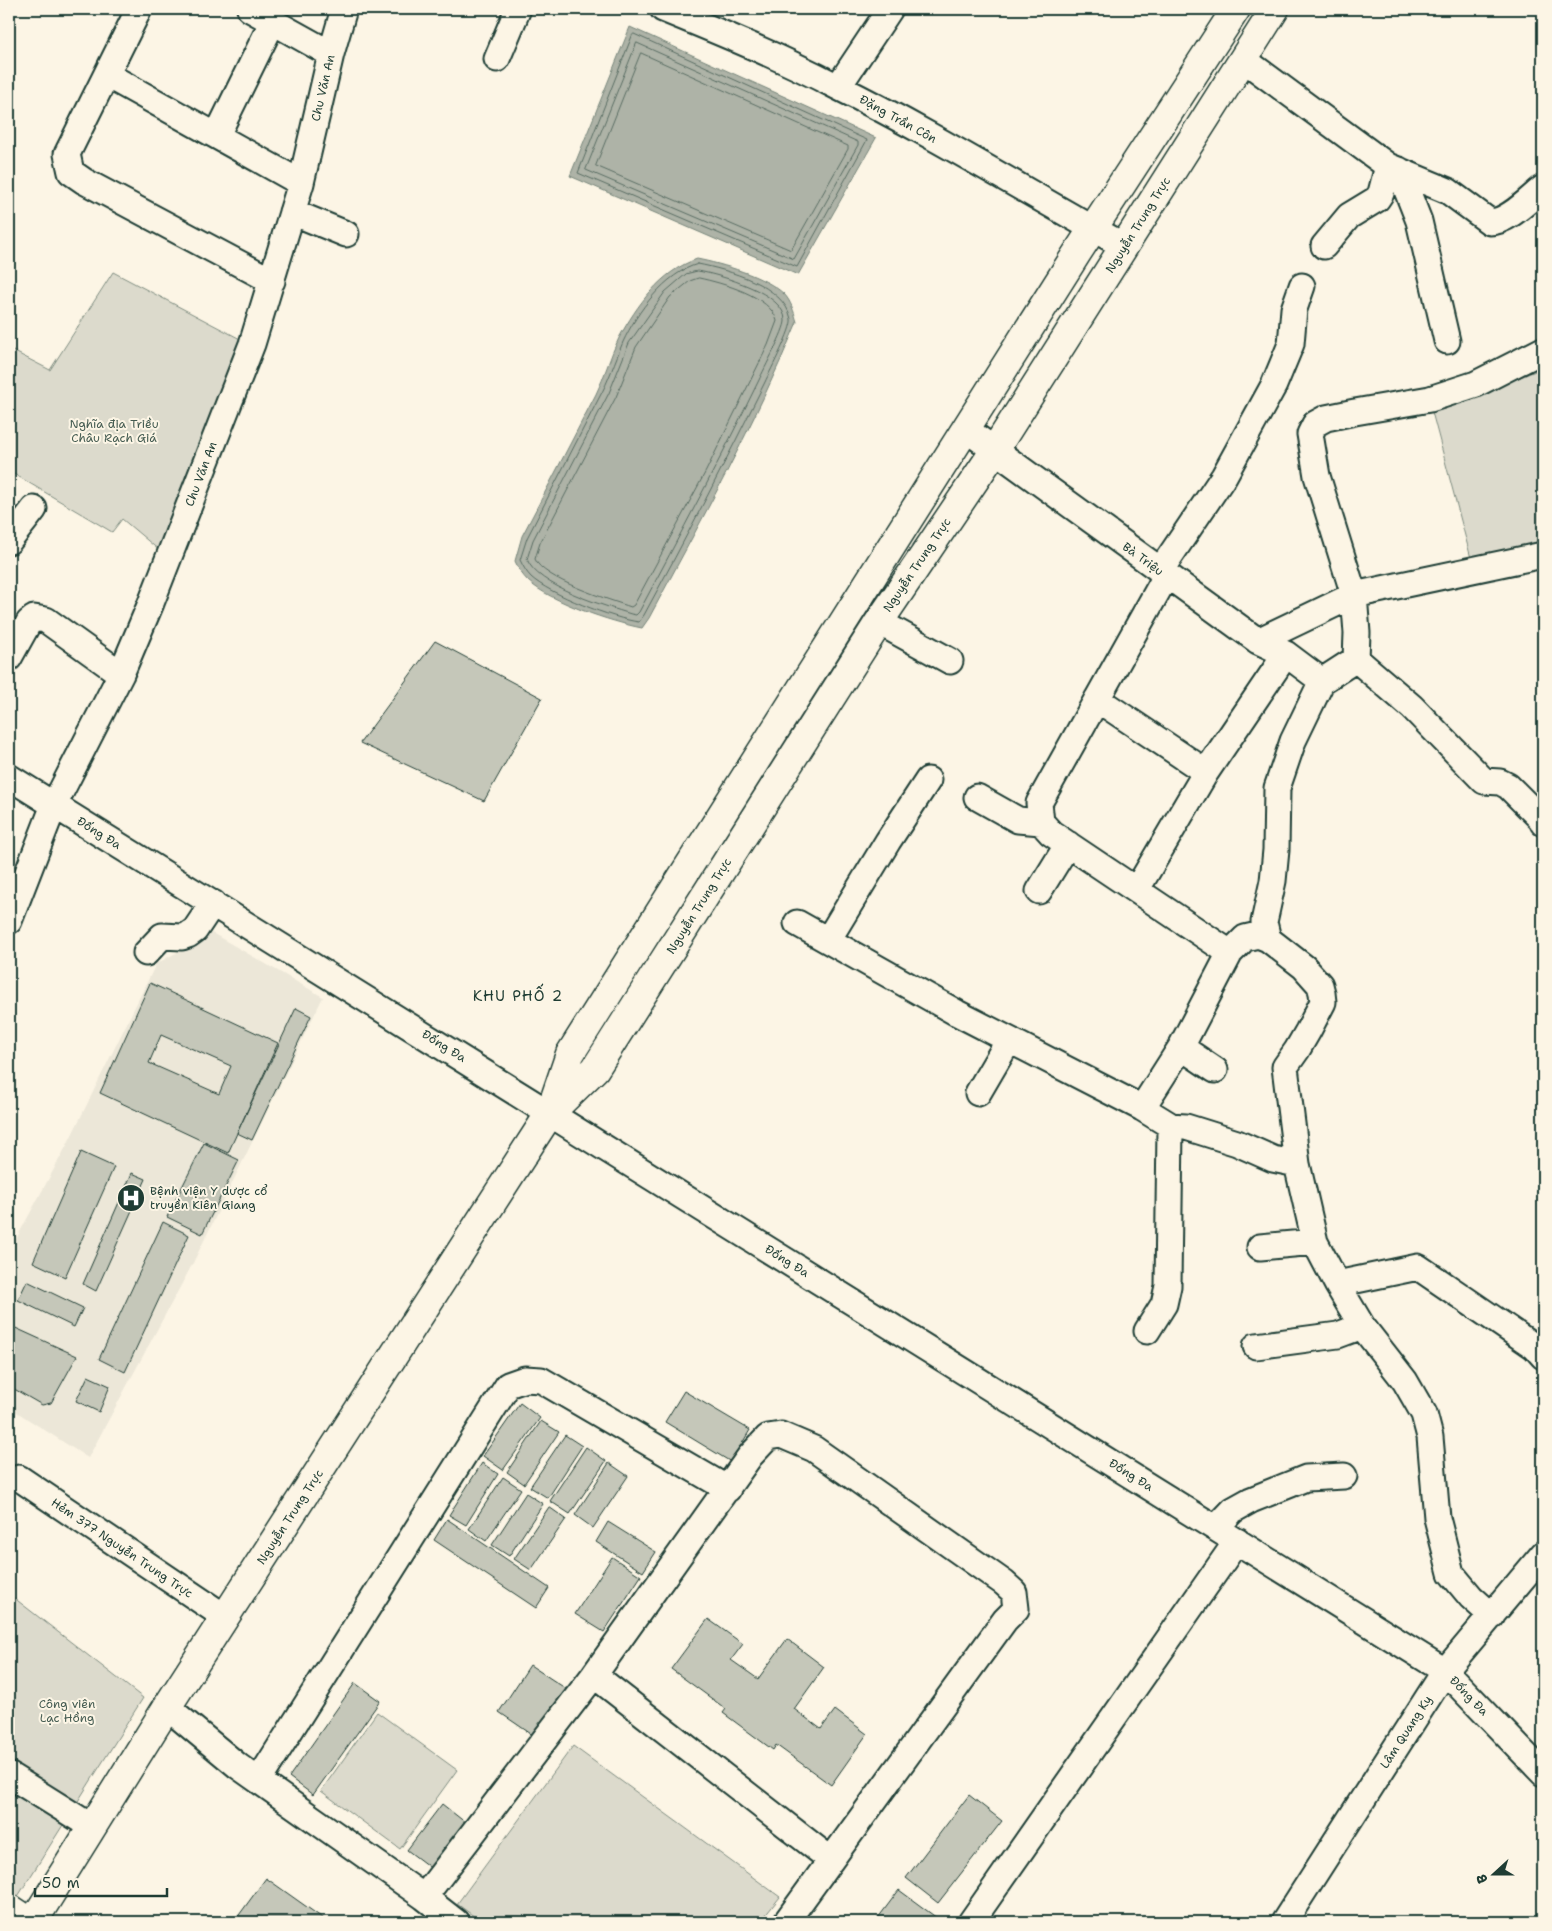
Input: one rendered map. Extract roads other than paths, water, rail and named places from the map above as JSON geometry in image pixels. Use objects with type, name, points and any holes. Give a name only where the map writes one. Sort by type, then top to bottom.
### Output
[{"type":"main road","name":"Nguyễn Trung Trực","points":[[550,1113],[570,1054],[1093,229],[1236,9]]},
{"type":"main road","name":"Nguyễn Trung Trực","points":[[31,1922],[167,1707],[550,1113],[595,1069],[879,622],[995,450],[1275,9]]},
{"type":"main road","points":[[9,1908],[31,1922]]},
{"type":"street","points":[[139,9],[67,154],[71,172],[84,181],[272,281]]},
{"type":"street","points":[[250,9],[331,54]]},
{"type":"street","name":"Chu Văn An","points":[[9,921],[54,805],[121,674],[252,344],[301,183],[331,54],[344,9]]},
{"type":"street","points":[[497,60],[518,9]]},
{"type":"street","name":"Đặng Trần Côn","points":[[664,9],[771,54],[838,87],[963,154],[1124,246]]},
{"type":"street","points":[[838,87],[890,9]]},
{"type":"street","points":[[217,135],[273,21]]},
{"type":"street","points":[[1244,58],[1393,168],[1448,191],[1490,222],[1498,222],[1507,217],[1543,188]]},
{"type":"street","points":[[107,75],[301,183]]},
{"type":"street","points":[[1324,246],[1349,216],[1377,199],[1393,168]]},
{"type":"street","points":[[1393,168],[1419,221],[1448,341]]},
{"type":"street","points":[[292,212],[346,234]]},
{"type":"street","points":[[1040,822],[1039,803],[1163,574],[1224,476],[1274,385],[1291,344],[1294,309],[1302,286]]},
{"type":"street","points":[[1356,659],[1357,633],[1354,595],[1317,476],[1310,434],[1315,424],[1326,418],[1430,399],[1476,384],[1543,350]]},
{"type":"street","name":"Bà Triệu","points":[[966,430],[1258,641],[1286,654],[1322,681]]},
{"type":"street","points":[[9,541],[34,509]]},
{"type":"street","points":[[1258,641],[1354,595],[1543,555]]},
{"type":"street","points":[[12,646],[34,618],[46,620],[121,674]]},
{"type":"street","points":[[879,622],[950,661]]},
{"type":"street","points":[[1137,889],[1206,772],[1286,654]]},
{"type":"street","points":[[1268,939],[1264,922],[1274,881],[1277,788],[1293,741],[1322,681],[1356,659]]},
{"type":"street","points":[[1356,659],[1412,707],[1484,781],[1500,782],[1508,786],[1543,823]]},
{"type":"street","points":[[1097,699],[1206,772]]},
{"type":"street","name":"Đống Đa","points":[[9,777],[1445,1672],[1543,1773]]},
{"type":"street","points":[[828,940],[888,841],[928,780]]},
{"type":"street","points":[[977,797],[1018,820],[1040,822],[1051,833],[1230,953]]},
{"type":"street","points":[[1038,891],[1068,844]]},
{"type":"street","points":[[146,953],[162,936],[182,937],[195,930],[213,903]]},
{"type":"street","points":[[797,923],[957,1013],[1142,1108],[1169,1126],[1186,1127],[1274,1159],[1297,1164]]},
{"type":"street","points":[[1142,1108],[1181,1047],[1230,953],[1245,938],[1258,935],[1268,939],[1304,967],[1320,985],[1323,1002],[1297,1050],[1284,1067],[1297,1164],[1315,1242],[1362,1326],[1405,1381],[1424,1414],[1430,1436],[1437,1518],[1451,1573],[1471,1597],[1492,1616]]},
{"type":"street","points":[[978,1093],[1009,1040]]},
{"type":"street","points":[[1181,1047],[1214,1070]]},
{"type":"street","points":[[1147,1331],[1164,1304],[1168,1286],[1169,1126]]},
{"type":"street","points":[[1260,1247],[1315,1242]]},
{"type":"street","points":[[1337,1284],[1418,1267],[1535,1347],[1543,1356]]},
{"type":"street","points":[[1256,1346],[1338,1335],[1362,1326]]},
{"type":"street","points":[[259,1780],[508,1385],[525,1379],[541,1380],[728,1490]]},
{"type":"street","points":[[424,1897],[594,1675],[728,1490],[750,1456],[768,1436],[782,1435],[814,1449],[1014,1592],[1016,1609],[1005,1620],[786,1922]]},
{"type":"street","points":[[1216,1528],[1233,1510],[1251,1500],[1306,1478],[1344,1476]]},
{"type":"street","name":"Hẻm 377 Nguyễn Trung Trực","points":[[19,1478],[225,1618]]},
{"type":"street","points":[[971,1922],[1237,1541]]},
{"type":"street","name":"Lâm Quang Ky","points":[[1284,1922],[1445,1672],[1543,1554]]},
{"type":"street","points":[[594,1675],[832,1860]]},
{"type":"street","points":[[167,1707],[238,1766],[424,1897],[456,1922]]},
{"type":"street","points":[[9,1775],[92,1827]]},
{"type":"water","points":[[630,27],[876,138],[798,275],[570,176]]},
{"type":"water","points":[[697,259],[755,276],[776,288],[789,300],[797,322],[781,360],[727,472],[642,628],[598,616],[566,604],[538,589],[528,581],[515,561],[522,536],[596,394],[619,338],[626,326],[642,302],[661,281],[684,264]]},
{"type":"place","name":"Bệnh viện Y dược cổ truyền Kiên Giang","points":[[131,1198]]},
{"type":"district","name":"KHU PHỐ 2","points":[[518,996]]},
{"type":"park label","name":"Nghĩa địa Triều Châu Rạch Giá","points":[[114,431]]},
{"type":"park label","name":"Công viên Lạc Hồng","points":[[67,1711]]}]
